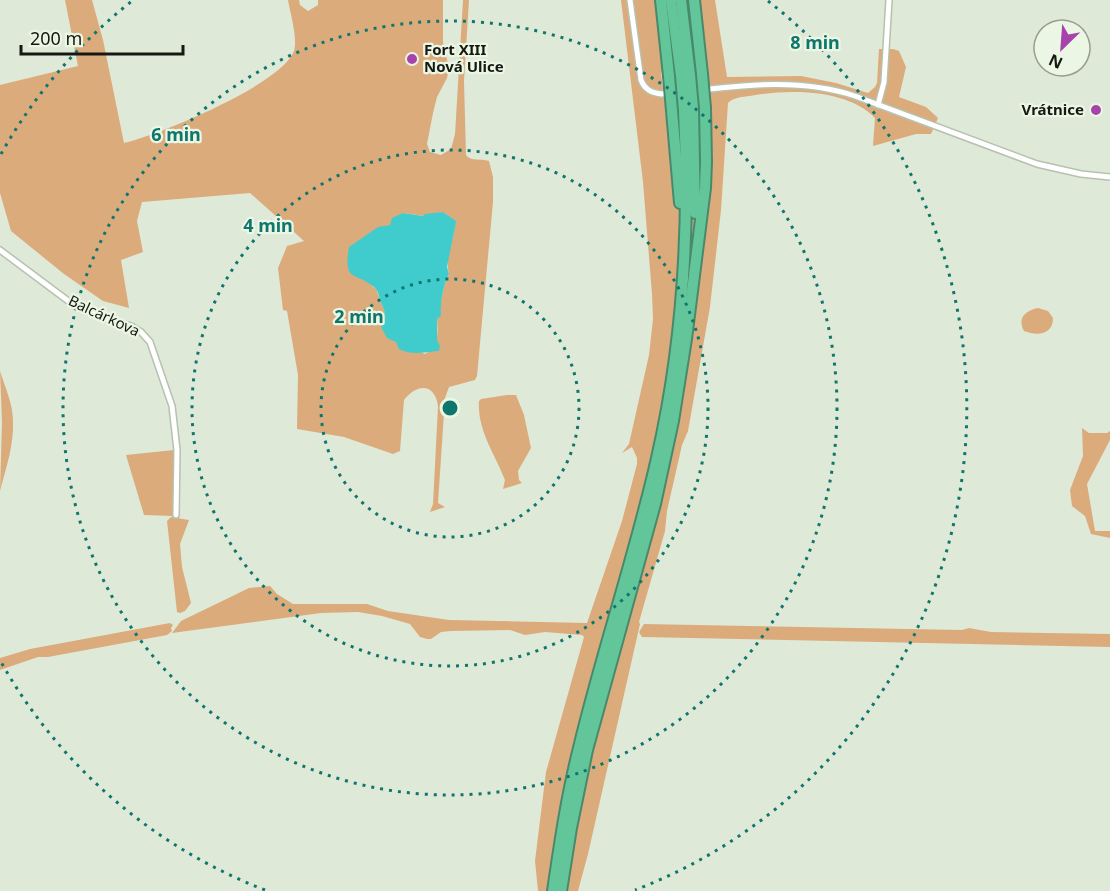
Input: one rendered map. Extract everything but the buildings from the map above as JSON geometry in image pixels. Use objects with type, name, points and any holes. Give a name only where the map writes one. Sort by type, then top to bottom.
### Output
[{"type":"highway","points":[[561,891],[587,750],[655,504],[674,421],[686,339],[693,273],[696,170],[688,110],[663,22],[660,0]]},
{"type":"highway","points":[[671,0],[680,76]]},
{"type":"highway","points":[[680,76],[681,0]]},
{"type":"highway","points":[[553,891],[562,826],[579,747],[657,458],[676,352],[684,261],[688,110],[702,74],[693,0]]},
{"type":"street","points":[[630,0],[641,80],[646,89],[651,92],[662,94],[796,84],[829,88],[1037,164],[1081,174],[1110,177]]},
{"type":"street","points":[[878,105],[884,82],[889,0]]},
{"type":"street","name":"Balcárkova","points":[[0,250],[75,306],[131,326],[141,332],[150,342],[172,406],[177,450],[176,516]]},
{"type":"shaded area","points":[[65,0],[92,0],[103,40],[124,143],[164,130],[218,106],[244,93],[284,64],[295,46],[288,0],[299,0],[300,5],[308,11],[318,5],[318,0],[443,0],[443,43],[449,68],[447,78],[437,97],[427,144],[430,152],[441,155],[451,149],[455,134],[463,0],[469,0],[464,81],[466,155],[489,161],[493,177],[493,202],[477,376],[475,380],[449,387],[445,398],[438,503],[445,507],[430,512],[433,504],[438,406],[436,398],[429,390],[420,388],[404,400],[400,451],[393,454],[344,437],[297,429],[298,375],[287,311],[283,310],[278,268],[287,246],[304,241],[250,193],[142,202],[137,221],[143,252],[121,260],[129,308],[103,301],[64,274],[11,231],[0,193],[0,85],[78,66]],"holes":[[[443,212],[455,221],[448,261],[449,274],[442,294],[440,316],[437,319],[437,339],[433,348],[425,354],[396,342],[376,289],[372,286],[390,225],[403,213],[424,216]]]},
{"type":"shaded area","points":[[621,0],[656,0],[664,70],[661,73],[663,88],[708,86],[696,0],[715,0],[727,77],[801,76],[836,83],[868,93],[877,83],[879,49],[893,49],[899,51],[906,67],[899,97],[926,107],[938,118],[931,134],[916,134],[873,146],[875,118],[863,108],[833,96],[781,92],[738,98],[728,103],[721,210],[710,307],[688,431],[682,445],[667,511],[665,531],[639,622],[588,854],[578,891],[538,891],[535,861],[546,772],[584,637],[582,635],[545,632],[525,635],[510,630],[451,631],[441,632],[427,639],[420,637],[410,624],[358,612],[321,613],[172,633],[181,621],[249,588],[270,586],[277,594],[293,604],[367,604],[388,611],[449,620],[587,623],[622,521],[637,464],[632,447],[622,453],[629,444],[649,355],[653,319],[643,182]]},
{"type":"shaded area","points":[[1038,308],[1048,311],[1053,318],[1050,328],[1039,334],[1024,331],[1021,322],[1023,316]]},
{"type":"shaded area","points":[[0,371],[13,415],[13,430],[0,491],[2,422]]},
{"type":"shaded area","points":[[516,395],[524,415],[531,448],[518,471],[519,480],[522,483],[503,489],[505,480],[484,432],[479,401]]},
{"type":"shaded area","points":[[1082,428],[1089,433],[1110,431],[1110,440],[1087,484],[1095,531],[1110,531],[1110,538],[1091,534],[1085,516],[1072,506],[1070,490],[1083,456]]},
{"type":"shaded area","points":[[174,450],[173,516],[144,515],[126,455]]},
{"type":"shaded area","points":[[171,517],[189,520],[180,544],[182,567],[191,603],[185,611],[180,613],[177,612],[167,521]]},
{"type":"shaded area","points":[[170,623],[173,625],[172,631],[167,635],[38,657],[0,670],[0,658],[30,649]]},
{"type":"shaded area","points":[[644,624],[962,630],[969,628],[991,632],[1110,634],[1110,647],[642,637],[639,632]]},
{"type":"water","points":[[443,212],[456,221],[447,267],[449,274],[442,294],[441,316],[437,319],[439,351],[419,353],[404,351],[399,349],[396,342],[387,338],[381,327],[385,313],[376,289],[349,271],[349,247],[378,227],[390,225],[392,218],[403,213],[423,216]]},
{"type":"place","name":"Fort XIII Nová Ulice","points":[[412,59]]},
{"type":"place","name":"Vrátnice","points":[[1096,110]]}]
